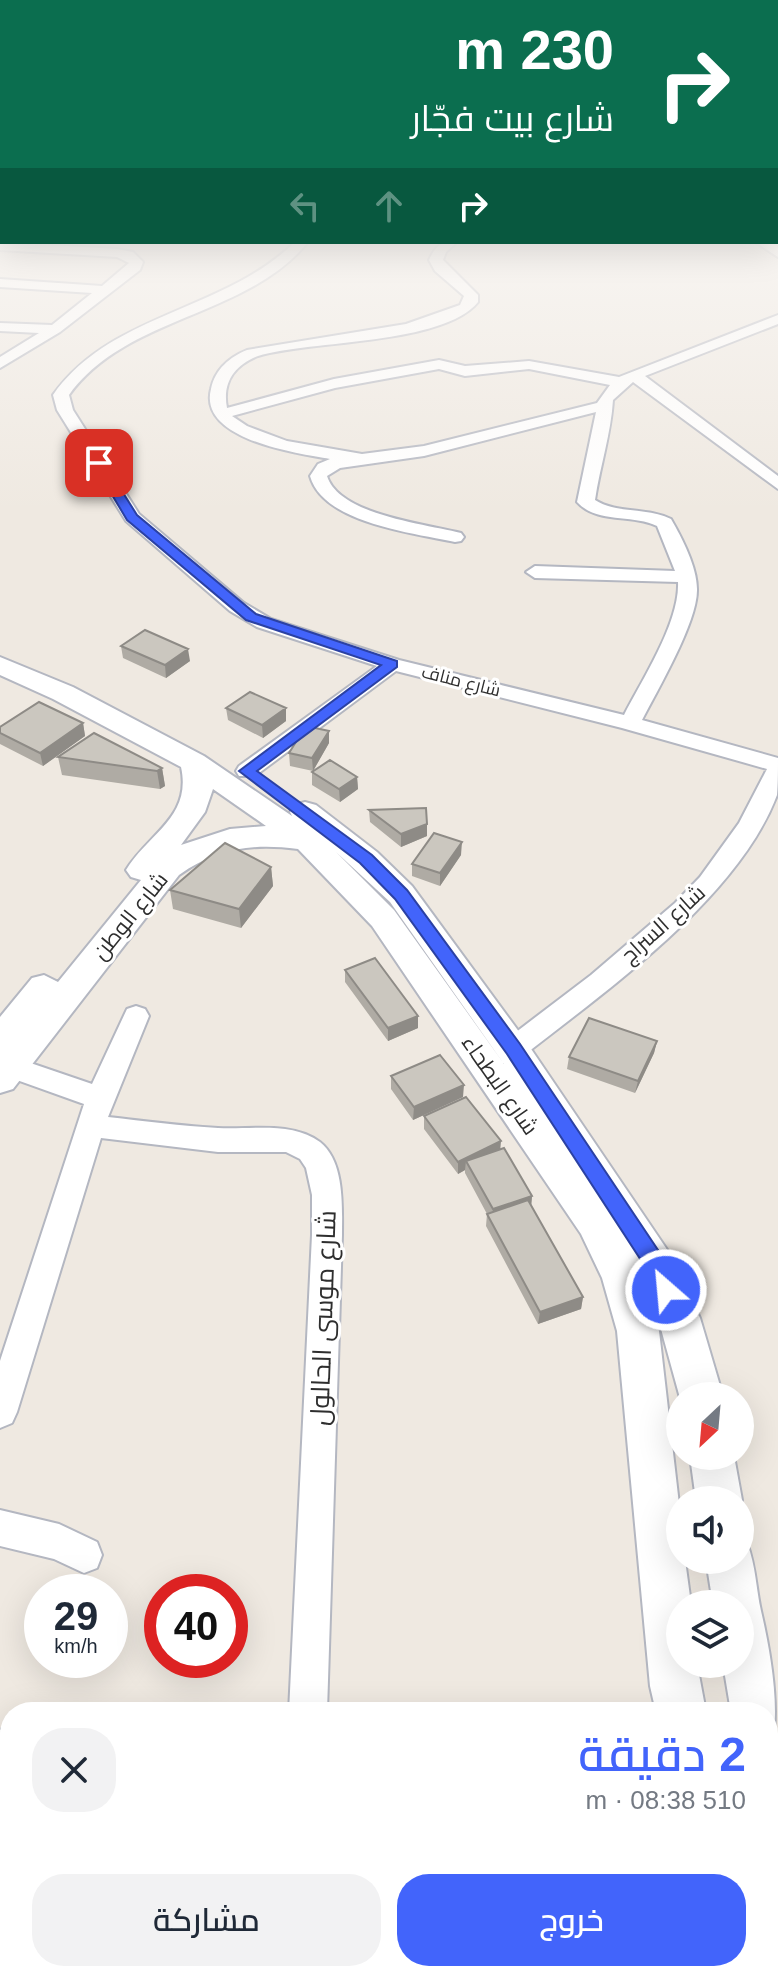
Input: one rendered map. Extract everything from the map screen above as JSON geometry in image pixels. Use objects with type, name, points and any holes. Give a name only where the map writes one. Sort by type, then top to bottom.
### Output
[{"type":"street","points":[[0,364],[58,326]]},
{"type":"street","name":"شارع مناف","points":[[158,326],[123,343],[73,374],[61,395],[65,410],[132,517],[237,607],[264,623],[392,664],[630,723],[778,767]]},
{"type":"street","points":[[360,459],[280,443],[240,429],[221,414],[218,396],[224,375],[233,364],[248,355],[406,326]]},
{"type":"street","points":[[630,723],[684,609],[687,577],[665,523],[654,517],[597,508],[586,502],[591,468],[603,428],[603,406],[609,393],[628,378],[759,326]]},
{"type":"street","points":[[0,327],[55,329]]},
{"type":"street","points":[[221,414],[334,384],[439,364],[465,371],[529,365],[628,378],[758,460],[778,484]]},
{"type":"street","points":[[455,537],[356,512],[322,491],[317,481],[324,468],[336,463],[424,451],[603,406]]},
{"type":"street","points":[[535,572],[687,577]]},
{"type":"street","name":"شارع البطحاء","points":[[0,645],[120,698],[247,771],[366,859],[401,894],[513,1049],[654,1263],[679,1318],[697,1382]]},
{"type":"street","points":[[247,771],[392,664]]},
{"type":"street","name":"شارع البطحاء","points":[[0,665],[63,693],[194,762],[307,840],[383,918],[595,1223],[622,1278],[638,1331],[679,1702]]},
{"type":"street","points":[[194,762],[198,791],[190,813],[216,821],[232,837]]},
{"type":"street","name":"شارع السراج","points":[[513,1049],[600,982],[684,909],[709,883],[750,825],[778,767]]},
{"type":"street","name":"شارع الوطن","points":[[3,1062],[190,813]]},
{"type":"street","name":"شارع الوطن","points":[[3,1062],[157,879],[195,848],[232,837],[272,834],[307,840]]},
{"type":"street","points":[[0,1412],[95,1112],[136,1016]]},
{"type":"street","name":"شارع موسى الحالول","points":[[3,1062],[95,1112],[218,1140],[289,1141],[310,1151],[320,1165],[327,1195],[327,1222],[308,1702]]},
{"type":"street","points":[[0,1528],[38,1536],[84,1555]]},
{"type":"street","points":[[750,1678],[754,1702]]},
{"type":"building","points":[[145,630],[188,649],[165,665],[121,646]]},
{"type":"building","points":[[250,692],[286,708],[262,725],[226,708]]},
{"type":"building","points":[[39,702],[83,723],[40,753],[0,733],[0,727]]},
{"type":"building","points":[[306,726],[329,731],[312,758],[289,753]]},
{"type":"building","points":[[94,733],[162,768],[157,771],[58,757]]},
{"type":"building","points":[[330,760],[357,777],[339,789],[312,772]]},
{"type":"building","points":[[426,808],[427,824],[401,834],[369,810]]},
{"type":"building","points":[[434,833],[462,842],[440,873],[412,864]]},
{"type":"building","points":[[225,843],[271,867],[239,909],[170,890]]},
{"type":"building","points":[[375,958],[418,1016],[388,1028],[345,970]]},
{"type":"building","points":[[589,1018],[657,1041],[638,1081],[569,1057]]},
{"type":"building","points":[[440,1055],[464,1085],[414,1107],[391,1076]]},
{"type":"building","points":[[466,1097],[501,1141],[458,1162],[424,1116]]},
{"type":"building","points":[[504,1148],[532,1196],[493,1209],[466,1161]]},
{"type":"building","points":[[528,1200],[583,1297],[540,1312],[487,1214]]},
{"type":"route","points":[[99,463],[132,517],[251,617],[392,664],[247,771],[366,859],[401,894],[513,1049],[654,1263],[666,1290]]}]
